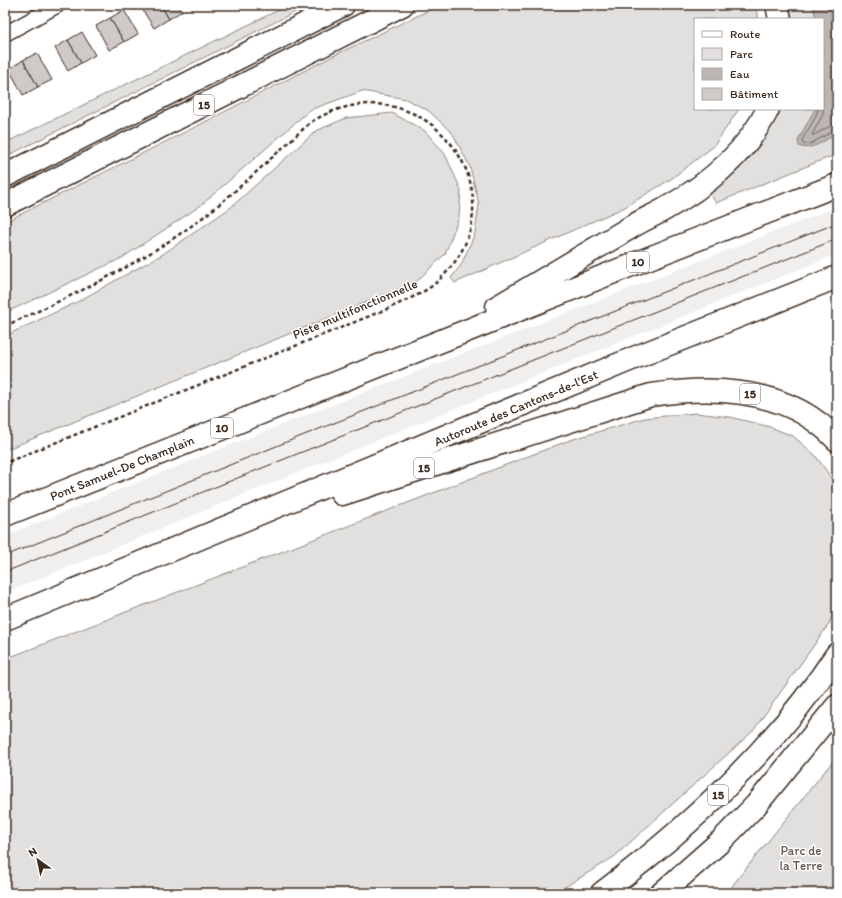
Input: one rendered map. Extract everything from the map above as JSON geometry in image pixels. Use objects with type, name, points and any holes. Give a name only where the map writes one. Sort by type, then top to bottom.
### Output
[{"type":"highway","points":[[5,176],[343,5]]},
{"type":"highway","name":"15","points":[[5,205],[402,5]]},
{"type":"highway","points":[[777,5],[780,18]]},
{"type":"highway","points":[[440,341],[635,224],[690,194],[716,174],[738,154],[756,132],[767,110]]},
{"type":"highway","name":"10","points":[[440,341],[837,185]]},
{"type":"highway","name":"Autoroute des Cantons-de-l'Est","points":[[196,541],[634,358],[837,277]]},
{"type":"highway","name":"Pont Samuel-De Champlain","points":[[5,514],[440,341]]},
{"type":"highway","name":"15","points":[[196,541],[651,395],[678,391],[708,390],[725,390],[756,395],[797,410],[821,426],[837,440]]},
{"type":"highway","points":[[5,619],[196,541]]},
{"type":"highway","name":"15","points":[[602,893],[651,855],[698,814],[726,786],[778,732],[806,697],[837,654]]},
{"type":"highway","points":[[662,893],[721,841],[756,805],[837,706]]},
{"type":"street","points":[[5,34],[58,5]]},
{"type":"path","name":"Piste multifonctionnelle","points":[[5,326],[87,288],[156,250],[201,219],[237,190],[311,122],[344,106],[368,103],[389,105],[422,117],[435,126],[449,141],[461,158],[468,177],[472,210],[468,234],[455,262],[441,278],[426,290],[387,309],[5,463]]},
{"type":"shaded area","points":[[837,207],[837,254],[301,471],[5,593],[5,536],[225,447]]},
{"type":"green space","points":[[289,5],[309,5],[5,157],[5,143]]},
{"type":"green space","points":[[440,5],[754,5],[759,18],[694,18],[694,110],[738,110],[714,146],[671,179],[625,207],[455,283],[451,278],[461,265],[475,233],[479,204],[470,167],[453,134],[429,111],[406,99],[362,91],[310,110],[200,206],[122,258],[5,313],[5,222],[335,55]]},
{"type":"green space","points":[[788,5],[837,5],[837,154],[716,203],[709,192],[742,164],[769,129],[778,110],[824,110],[824,18],[792,18]]},
{"type":"green space","points":[[392,113],[425,131],[445,154],[461,190],[459,217],[445,254],[416,282],[5,450],[5,336],[75,303],[163,254],[230,208],[316,131],[346,118]]},
{"type":"green space","points":[[696,413],[730,417],[770,427],[793,436],[815,455],[830,476],[837,493],[837,603],[829,624],[753,731],[614,857],[555,893],[5,893],[5,659],[570,440],[645,418]]},
{"type":"green space","name":"Parc de la Terre","points":[[837,756],[837,893],[728,893],[735,882]]},
{"type":"water","points":[[813,5],[837,5],[837,133],[819,144],[804,147],[799,146],[798,140],[814,110],[824,110],[824,18],[816,18]]},
{"type":"building","points":[[161,5],[169,19],[154,28],[140,6]]},
{"type":"building","points":[[161,5],[178,5],[182,11],[169,19]]},
{"type":"building","points":[[124,10],[138,34],[124,42],[110,18]]},
{"type":"building","points":[[110,18],[124,42],[109,50],[96,26]]},
{"type":"building","points":[[82,32],[95,55],[81,63],[68,40]]},
{"type":"building","points":[[68,40],[81,63],[68,71],[55,48]]},
{"type":"building","points":[[37,53],[52,80],[38,87],[23,60]]},
{"type":"building","points":[[23,60],[38,87],[23,95],[9,69]]},
{"type":"building","points":[[5,94],[10,105],[5,107]]},
{"type":"tram line","points":[[5,556],[284,443],[837,223]]},
{"type":"tram line","points":[[5,572],[837,239]]}]
